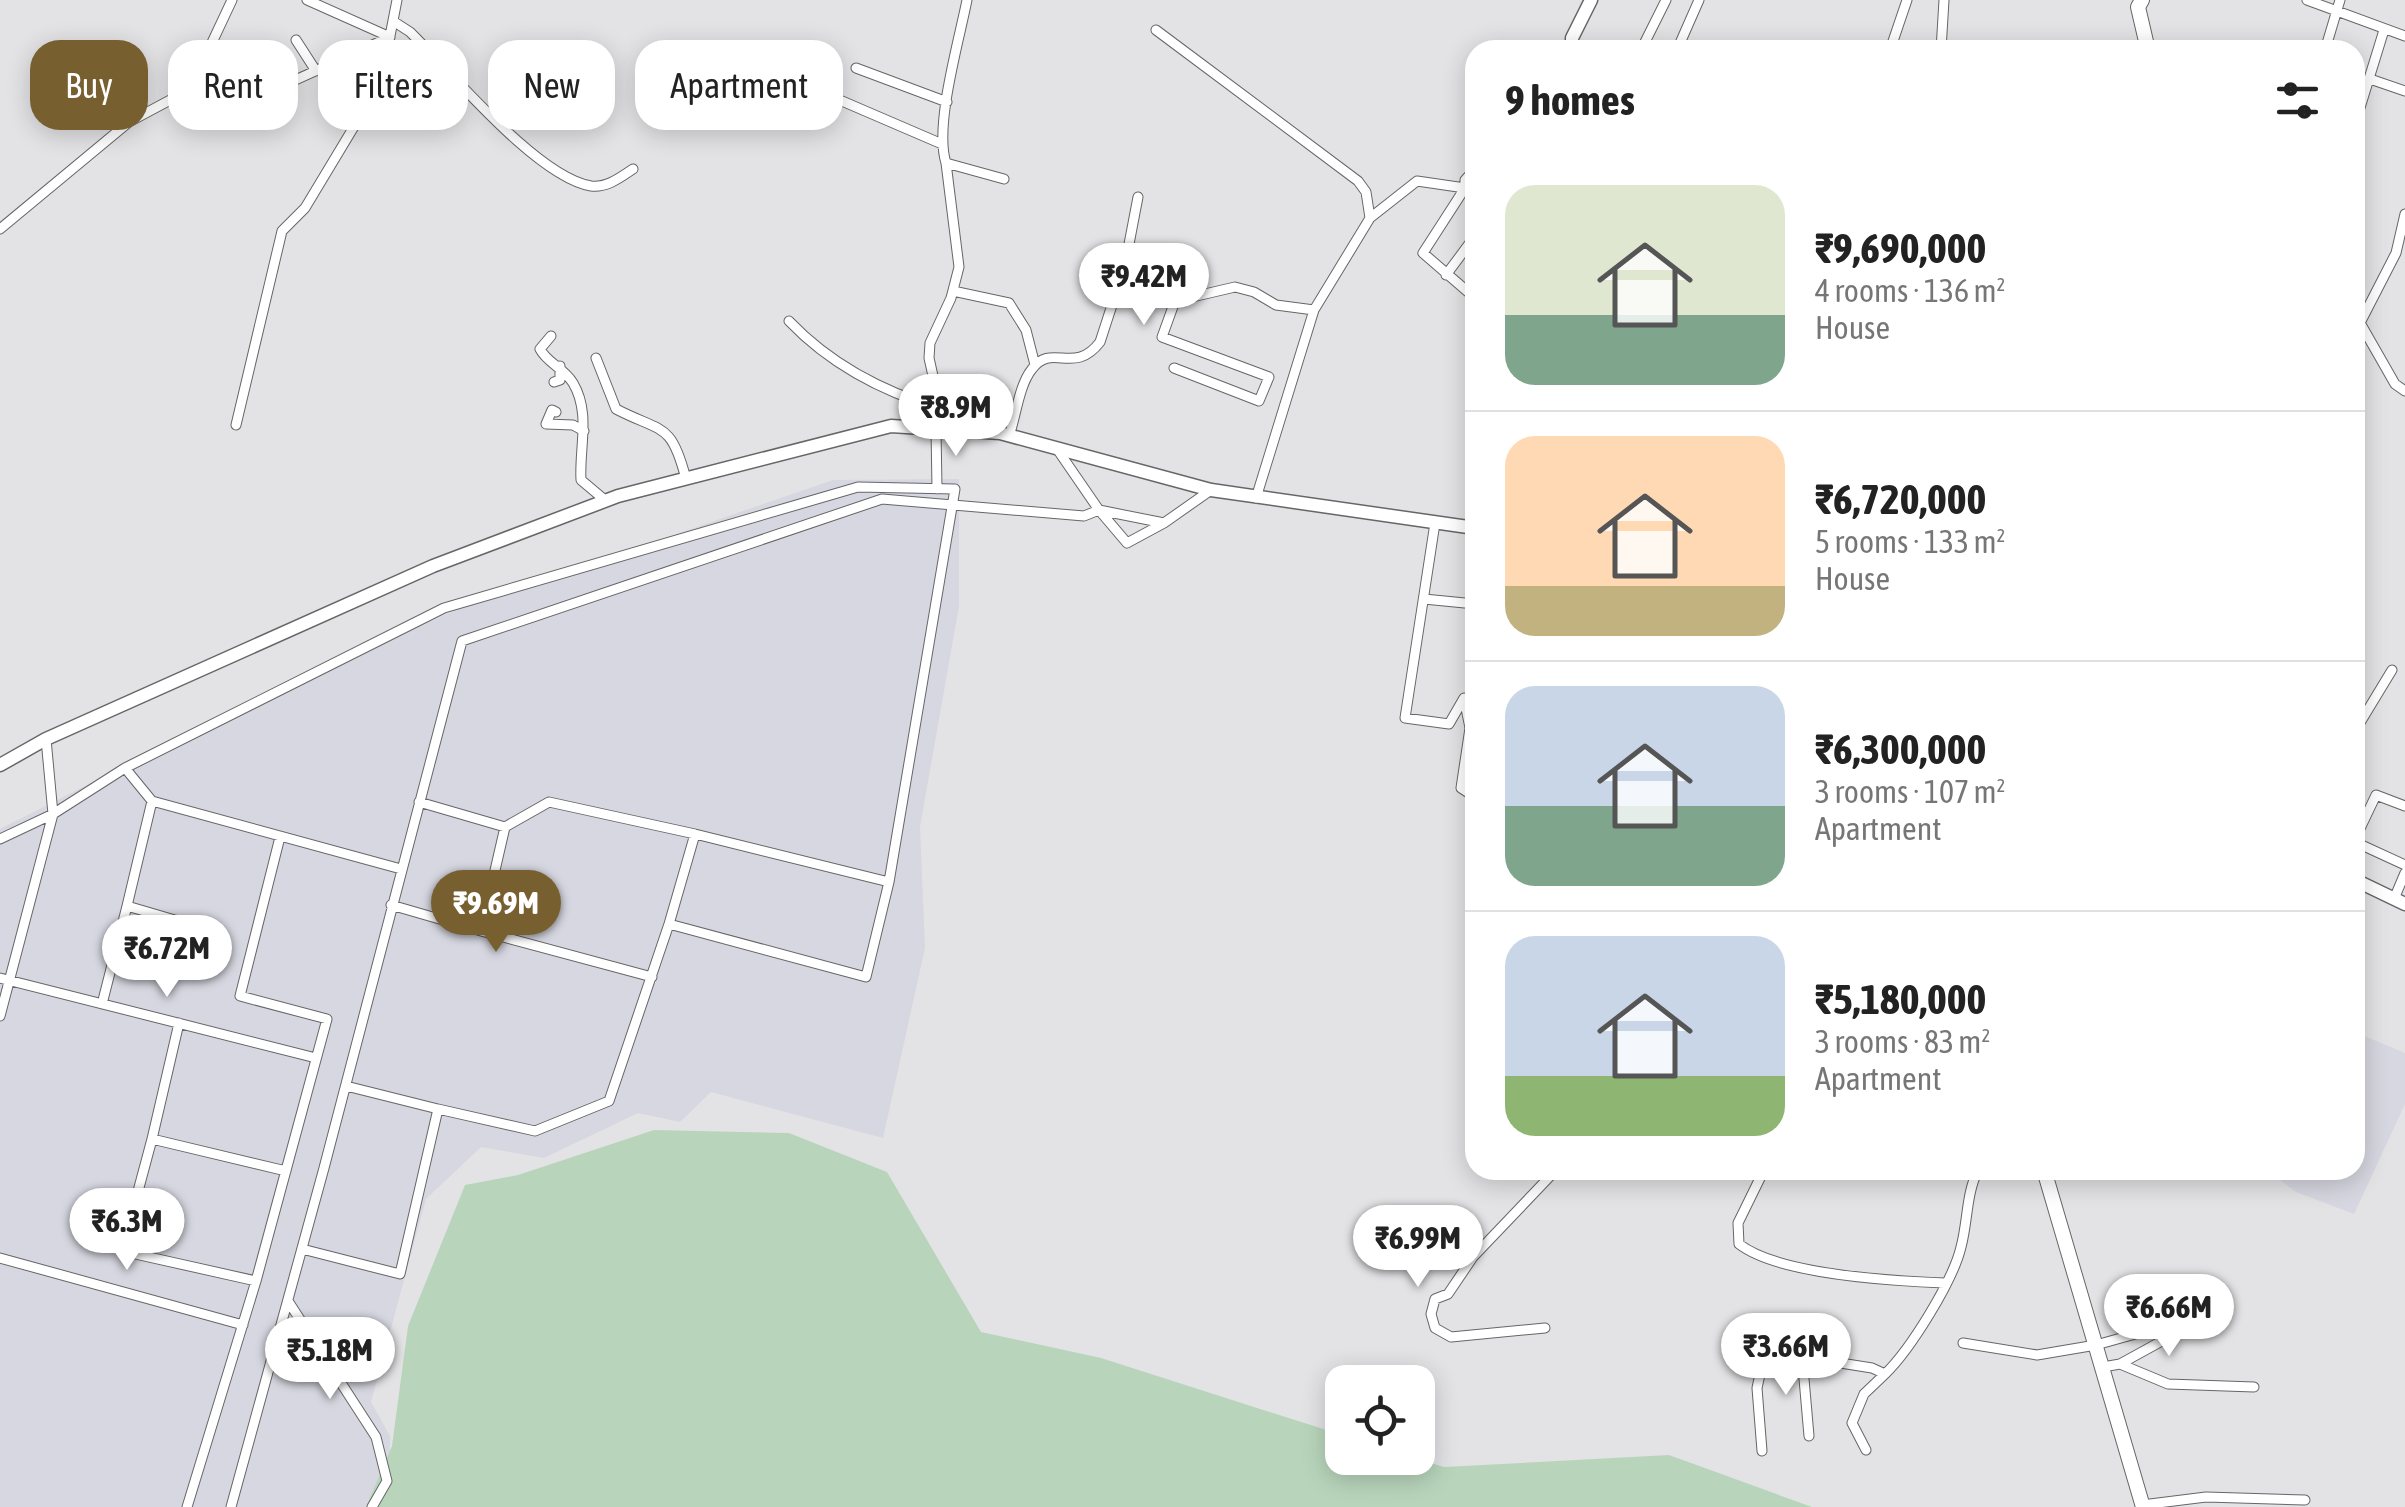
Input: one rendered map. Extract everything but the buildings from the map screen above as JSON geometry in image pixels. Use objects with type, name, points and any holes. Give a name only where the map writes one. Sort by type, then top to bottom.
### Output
[{"type":"main road","points":[[2142,0],[2138,7],[2146,40]]},
{"type":"main road","points":[[2047,1180],[2142,1506]]},
{"type":"street","points":[[213,40],[232,0]]},
{"type":"street","points":[[307,0],[390,37]]},
{"type":"street","points":[[236,425],[282,231],[304,208],[383,72],[397,0]]},
{"type":"street","points":[[937,489],[940,409],[929,358],[930,343],[960,267],[942,144],[967,0]]},
{"type":"street","points":[[1572,40],[1591,0]]},
{"type":"street","points":[[1646,40],[1666,0]]},
{"type":"street","points":[[1681,40],[1699,0]]},
{"type":"street","points":[[1894,40],[1908,0]]},
{"type":"street","points":[[1942,40],[1944,0]]},
{"type":"street","points":[[2307,0],[2405,36]]},
{"type":"street","points":[[2328,40],[2340,0]]},
{"type":"street","points":[[393,20],[410,32],[539,159],[575,181],[595,187],[611,183],[633,169]]},
{"type":"street","points":[[1156,30],[1358,181],[1366,192],[1370,218]]},
{"type":"street","points":[[2365,94],[2384,30]]},
{"type":"street","points":[[298,78],[390,37]]},
{"type":"street","points":[[298,43],[316,71]]},
{"type":"street","points":[[856,68],[948,102]]},
{"type":"street","points":[[2370,79],[2405,90]]},
{"type":"street","points":[[2,222],[129,122],[168,101]]},
{"type":"street","points":[[843,102],[942,144]]},
{"type":"street","points":[[946,164],[1004,178]]},
{"type":"street","points":[[1465,180],[1464,188],[1422,254],[1465,290]]},
{"type":"street","points":[[1256,498],[1314,310],[1370,218],[1417,181],[1464,188]]},
{"type":"street","points":[[1009,436],[1028,373],[1035,364],[1053,357],[1076,360],[1100,342],[1136,219],[1138,198]]},
{"type":"street","points":[[2365,306],[2396,253],[2405,214]]},
{"type":"street","points":[[1446,275],[1465,249]]},
{"type":"street","points":[[1117,288],[1175,301],[1236,287],[1276,305],[1314,310]]},
{"type":"street","points":[[953,291],[1009,303],[1026,330],[1035,364]]},
{"type":"street","points":[[1175,301],[1162,337],[1289,385]]},
{"type":"street","points":[[789,321],[820,350],[864,378],[892,393],[940,409]]},
{"type":"street","points":[[2365,330],[2395,384],[2405,391]]},
{"type":"street","points":[[550,336],[540,349],[544,358],[560,366],[575,386],[584,431],[582,480],[606,501]]},
{"type":"street","points":[[596,358],[616,408],[664,429],[680,455],[686,479]]},
{"type":"street","points":[[554,382],[560,380],[560,366]]},
{"type":"street","points":[[1174,368],[1259,402],[1269,377]]},
{"type":"street","points":[[556,412],[552,410],[546,424],[573,425],[584,431]]},
{"type":"street","points":[[0,765],[46,740],[433,566],[606,501],[891,426],[1009,436],[1211,490],[1465,527]]},
{"type":"street","points":[[1057,449],[1098,510],[1128,543],[1211,490]]},
{"type":"street","points":[[0,839],[53,814],[125,768],[444,608],[858,487],[955,490],[889,882],[866,977],[669,924]]},
{"type":"street","points":[[231,1507],[462,640],[882,498],[1084,516],[1098,510],[1164,523]]},
{"type":"street","points":[[1436,523],[1404,718],[1449,724],[1464,698],[1465,705]]},
{"type":"street","points":[[1424,599],[1465,603]]},
{"type":"street","points":[[2365,714],[2392,670]]},
{"type":"street","points":[[0,1016],[4,979],[53,814],[46,740]]},
{"type":"street","points":[[1465,764],[1460,788],[1465,791]]},
{"type":"street","points":[[125,768],[152,801],[401,868]]},
{"type":"street","points":[[2365,819],[2376,795],[2405,806]]},
{"type":"street","points":[[102,1004],[152,801]]},
{"type":"street","points":[[419,802],[505,827],[549,802],[889,882]]},
{"type":"street","points":[[481,930],[505,827]]},
{"type":"street","points":[[346,1086],[535,1130],[609,1101],[695,834]]},
{"type":"street","points":[[187,1507],[256,1280],[327,1019],[240,996],[280,837]]},
{"type":"street","points":[[2365,846],[2405,869],[2400,902],[2365,885]]},
{"type":"street","points":[[391,905],[652,977]]},
{"type":"street","points":[[128,906],[184,923]]},
{"type":"street","points":[[4,979],[316,1058]]},
{"type":"street","points":[[179,1023],[122,1251],[256,1280]]},
{"type":"street","points":[[302,1248],[400,1274],[438,1108]]},
{"type":"street","points":[[152,1140],[286,1171]]},
{"type":"street","points":[[1544,1328],[1452,1337],[1436,1328],[1431,1314],[1435,1298],[1448,1294],[1473,1257],[1546,1180]]},
{"type":"street","points":[[1759,1180],[1738,1222],[1739,1244],[1754,1256],[1849,1274],[1946,1283]]},
{"type":"street","points":[[1866,1450],[1852,1423],[1864,1394],[1902,1358],[1946,1283],[1961,1248],[1975,1180]]},
{"type":"street","points":[[0,1258],[243,1325]]},
{"type":"street","points":[[288,1301],[376,1437],[386,1481],[372,1507]]},
{"type":"street","points":[[2103,1367],[2120,1364],[2160,1342],[2190,1316]]},
{"type":"street","points":[[1963,1344],[2037,1355],[2146,1331]]},
{"type":"street","points":[[1762,1451],[1757,1388],[1765,1351],[1872,1368],[1885,1374]]},
{"type":"street","points":[[1802,1356],[1809,1436]]},
{"type":"street","points":[[2120,1364],[2168,1384],[2254,1387]]},
{"type":"street","points":[[2142,1506],[2206,1497],[2306,1500]]},
{"type":"shaded area","points":[[959,479],[959,606],[920,827],[925,948],[883,1138],[711,1092],[680,1122],[638,1113],[544,1158],[481,1147],[426,1199],[371,1402],[390,1436],[390,1484],[376,1507],[0,1507],[0,829],[300,677],[459,609],[833,480]]},
{"type":"shaded area","points":[[2365,1036],[2405,1053],[2405,1104],[2354,1214],[2296,1192],[2280,1180],[2365,1180]]},
{"type":"green space","points":[[654,1130],[789,1133],[887,1172],[981,1332],[1101,1358],[1325,1430],[1325,1475],[1435,1475],[1435,1464],[1444,1467],[1669,1455],[1812,1507],[366,1507],[392,1446],[408,1326],[465,1185],[518,1175]]}]
